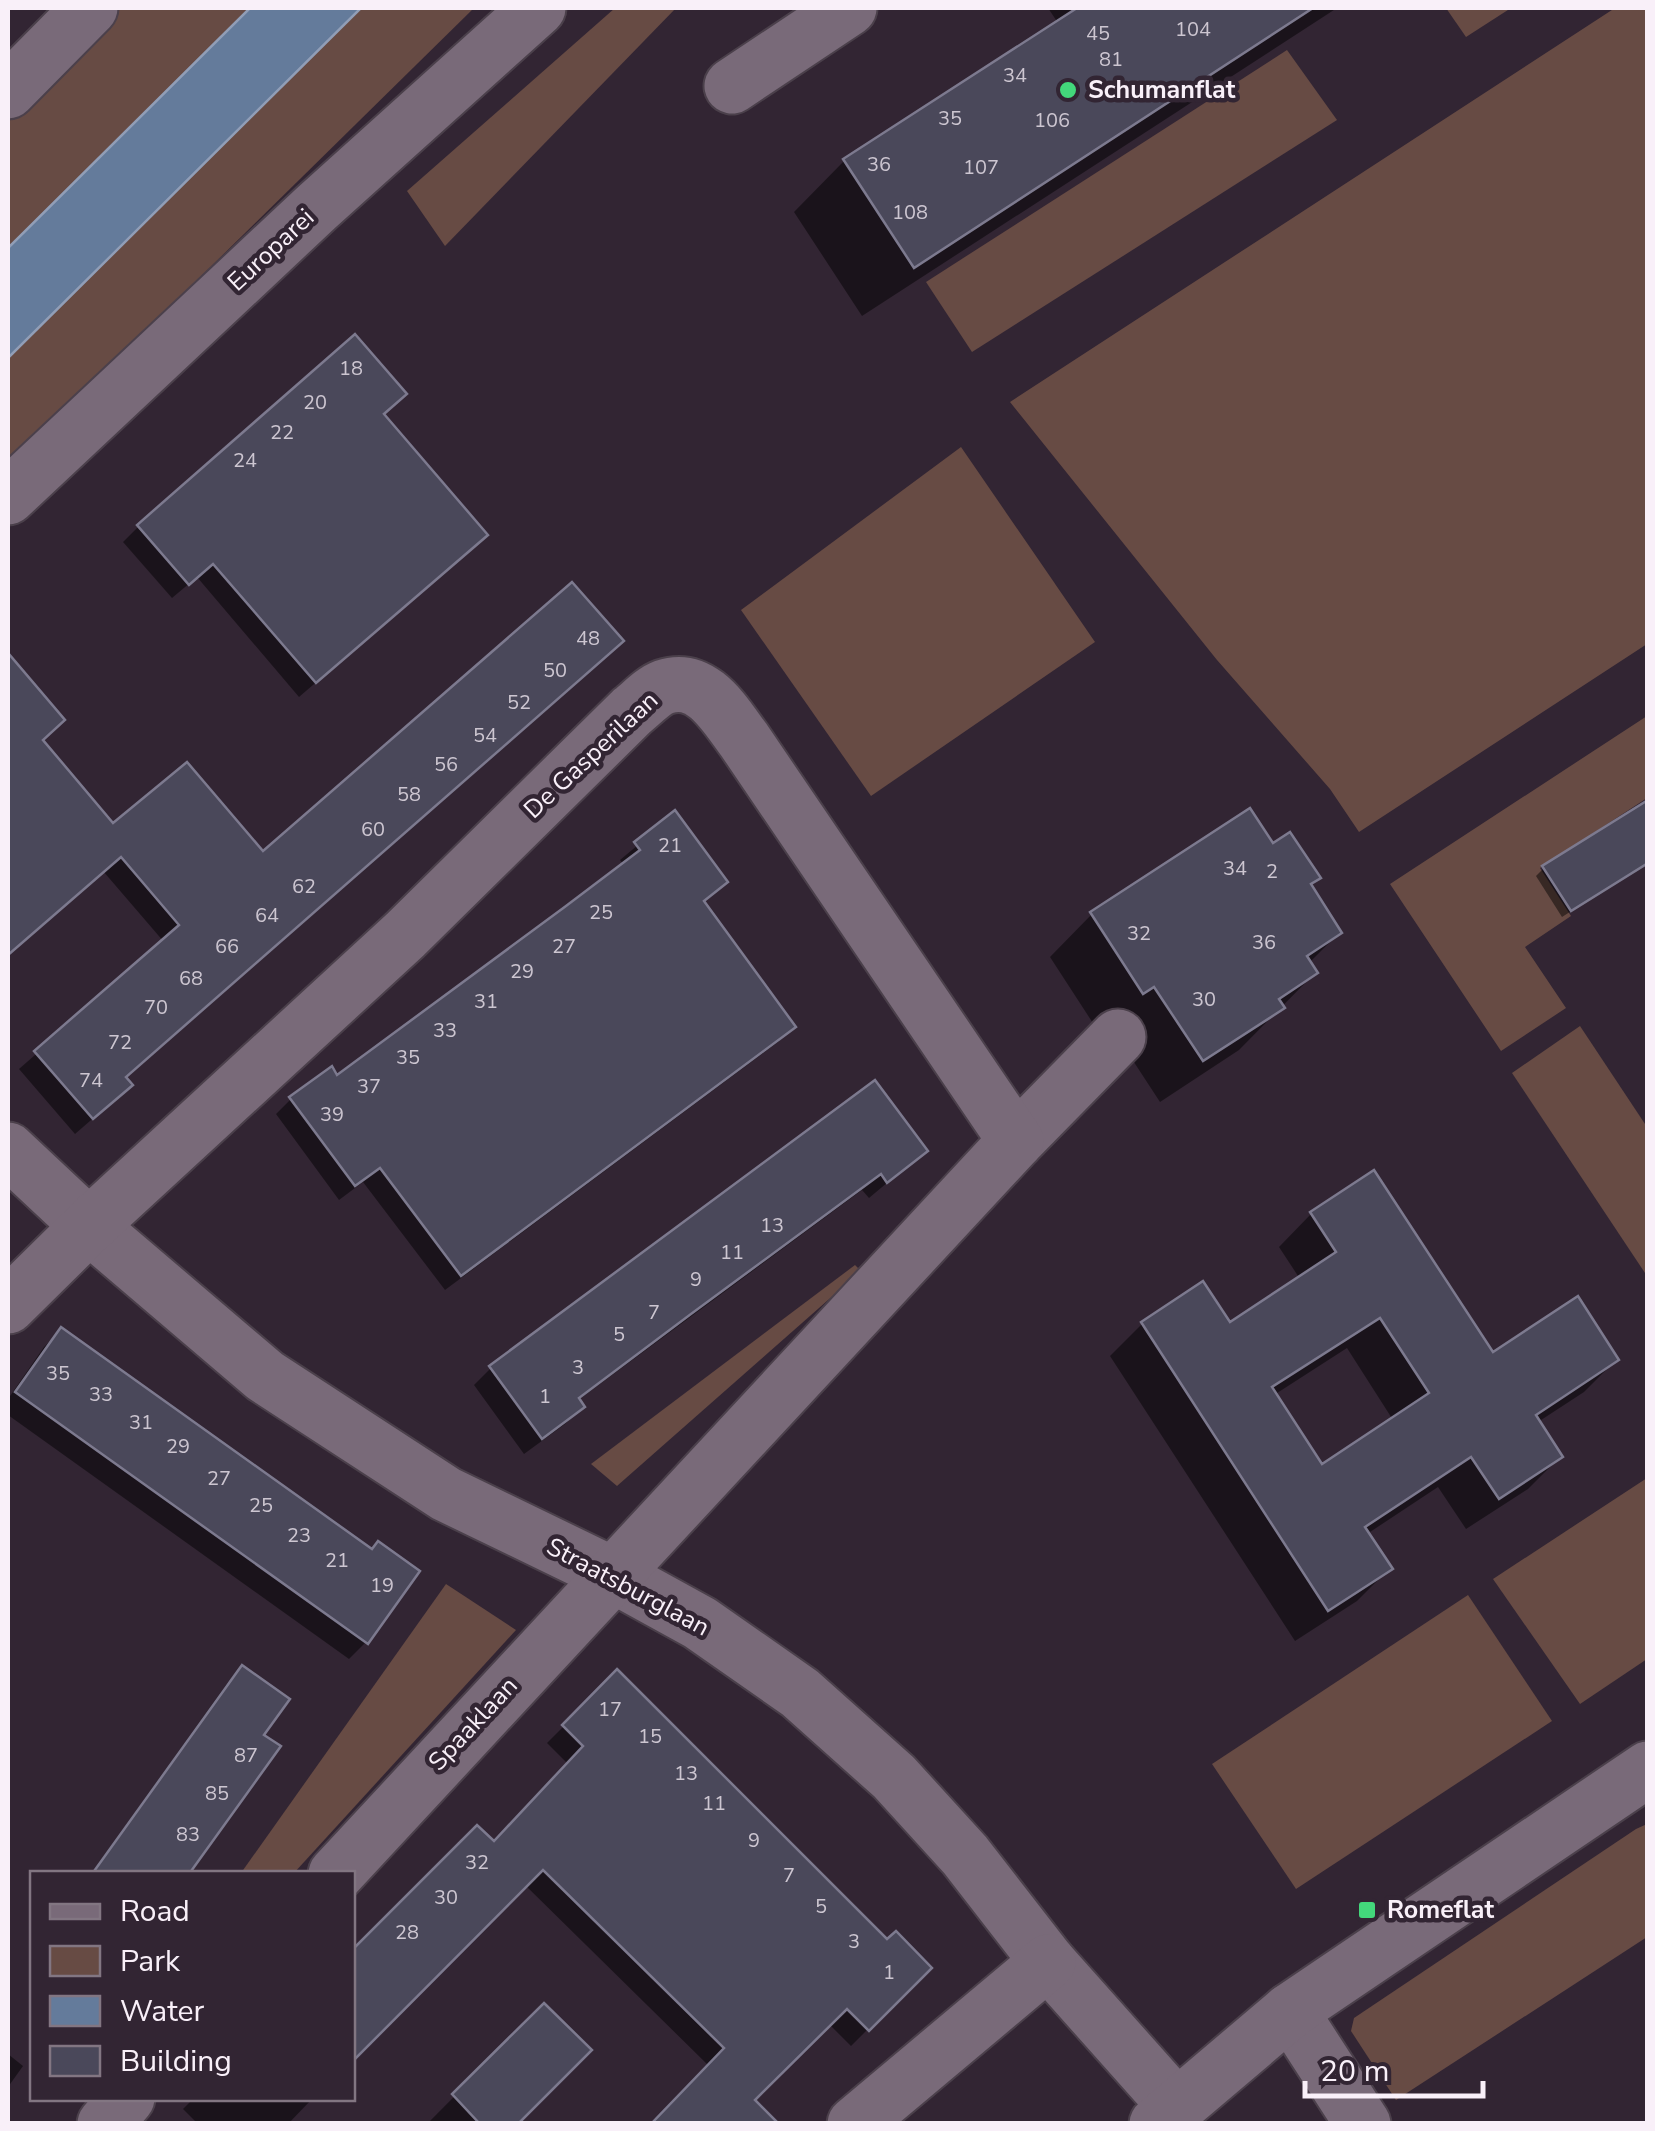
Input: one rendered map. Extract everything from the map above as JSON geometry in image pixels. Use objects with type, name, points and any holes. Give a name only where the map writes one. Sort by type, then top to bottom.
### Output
[{"type":"street","points":[[8,91],[90,8]]},
{"type":"street","name":"Europarei","points":[[8,496],[316,208],[538,8]]},
{"type":"street","points":[[732,86],[849,8]]},
{"type":"street","name":"De Gasperilaan","points":[[8,1306],[89,1226],[405,935],[632,711],[663,688],[685,685],[705,692],[720,709],[1016,1141]]},
{"type":"street","points":[[611,1574],[1118,1036]]},
{"type":"street","name":"Straatsburglaan","points":[[8,1150],[89,1226],[265,1376],[446,1494],[611,1574],[700,1623],[800,1694],[894,1777],[965,1856],[1167,2115]]},
{"type":"street","name":"Spaaklaan","points":[[339,1871],[611,1574]]},
{"type":"street","points":[[1167,2115],[1290,2011],[1648,1769]]},
{"type":"street","points":[[855,2124],[1048,1962]]},
{"type":"street","points":[[1290,2011],[1363,2124]]},
{"type":"street","points":[[105,2124],[124,2101]]},
{"type":"green space","points":[[118,8],[250,8],[8,248],[8,121]]},
{"type":"green space","points":[[361,8],[474,8],[8,466],[8,358]]},
{"type":"green space","points":[[615,8],[676,8],[445,246],[407,191]]},
{"type":"green space","points":[[1446,8],[1511,8],[1466,37]]},
{"type":"green space","points":[[1615,8],[1647,8],[1647,644],[1359,832],[1330,789],[1217,660],[1010,402]]},
{"type":"green space","points":[[1287,50],[1337,120],[972,352],[926,282]]},
{"type":"green space","points":[[961,447],[1095,642],[871,796],[741,610]]},
{"type":"green space","points":[[1647,716],[1647,798],[1540,868],[1571,916],[1525,947],[1566,1008],[1501,1051],[1390,884]]},
{"type":"green space","points":[[1580,1026],[1647,1127],[1647,1276],[1512,1073]]},
{"type":"green space","points":[[855,1265],[861,1271],[617,1486],[591,1464]]},
{"type":"green space","points":[[1647,1478],[1647,1659],[1580,1704],[1493,1579]]},
{"type":"green space","points":[[446,1584],[516,1630],[296,1871],[242,1871]]},
{"type":"green space","points":[[1468,1595],[1552,1721],[1296,1889],[1212,1764]]},
{"type":"green space","points":[[1647,1824],[1647,1937],[1396,2100],[1351,2031],[1354,2018]]},
{"type":"water","points":[[250,8],[361,8],[8,358],[8,248]]},
{"type":"building","name":"Schumanflat","points":[[1077,8],[1313,8],[914,268],[843,159]]},
{"type":"building","points":[[355,334],[407,394],[384,414],[488,535],[316,683],[213,564],[189,585],[137,525]]},
{"type":"building","points":[[572,582],[624,641],[126,1077],[133,1085],[93,1119],[34,1051],[179,925],[121,857],[8,955],[8,653],[65,720],[43,740],[113,823],[187,762],[263,851]]},
{"type":"building","points":[[1648,800],[1648,863],[1571,911],[1542,866]]},
{"type":"building","points":[[1250,808],[1273,843],[1290,832],[1321,878],[1311,884],[1342,933],[1307,956],[1318,973],[1279,999],[1285,1008],[1203,1061],[1154,987],[1143,994],[1090,912]]},
{"type":"building","points":[[675,810],[728,882],[704,901],[796,1027],[461,1276],[380,1168],[355,1186],[289,1097],[332,1066],[337,1075],[566,906],[640,850],[634,842]]},
{"type":"building","points":[[875,1080],[928,1151],[887,1183],[881,1174],[691,1314],[579,1398],[585,1407],[542,1439],[489,1366]]},
{"type":"building","points":[[1374,1170],[1493,1352],[1578,1296],[1619,1360],[1536,1415],[1563,1457],[1499,1499],[1471,1457],[1365,1527],[1393,1569],[1328,1611],[1141,1322],[1203,1281],[1230,1322],[1336,1252],[1310,1212]],"holes":[[[1380,1318],[1429,1393],[1322,1464],[1272,1387]]]},
{"type":"building","points":[[61,1327],[372,1549],[378,1541],[420,1571],[368,1644],[15,1392]]},
{"type":"building","points":[[242,1665],[290,1699],[264,1735],[281,1746],[191,1871],[94,1871]]},
{"type":"building","points":[[617,1669],[887,1939],[896,1931],[932,1968],[869,2031],[847,2009],[755,2100],[779,2124],[651,2124],[724,2048],[543,1870],[355,2059],[355,1947],[477,1825],[494,1841],[583,1746],[562,1725]]},
{"type":"building","points":[[544,2003],[592,2050],[518,2124],[480,2124],[452,2094]]},
{"type":"place","name":"Schumanflat","points":[[1068,90]]},
{"type":"place","name":"Romeflat","points":[[1367,1910]]}]
